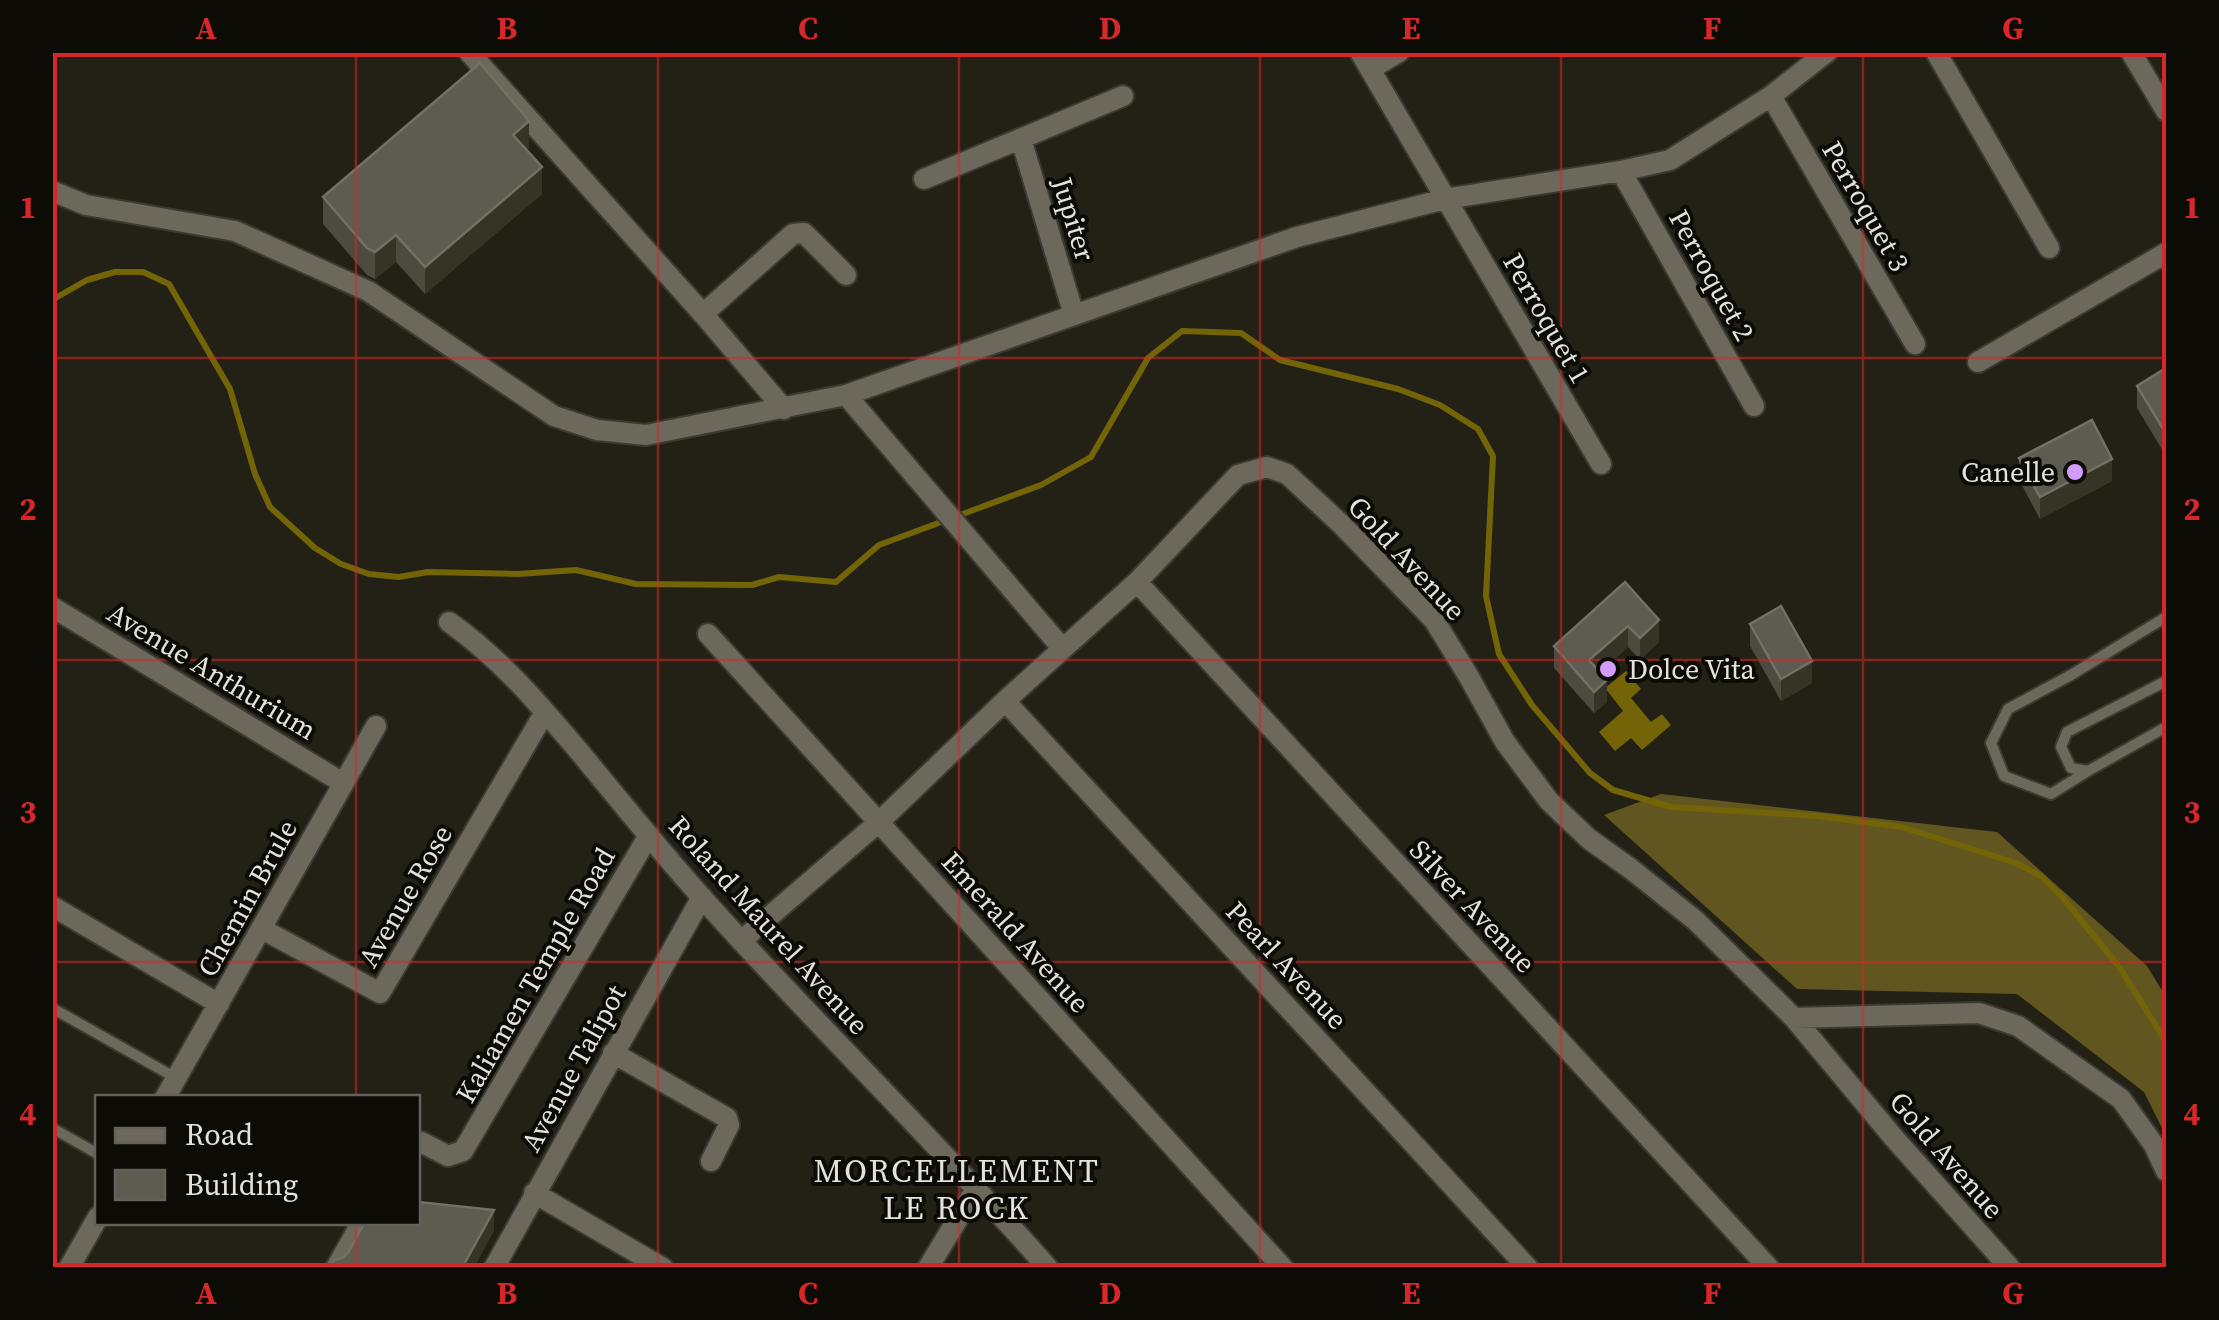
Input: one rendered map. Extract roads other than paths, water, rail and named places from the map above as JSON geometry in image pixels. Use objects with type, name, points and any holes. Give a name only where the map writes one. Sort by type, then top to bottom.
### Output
[{"type":"street","points":[[470,52],[784,409]]},
{"type":"street","points":[[1365,61],[1399,52]]},
{"type":"street","points":[[52,191],[86,205],[236,231],[368,292],[554,416],[597,430],[646,435],[846,396],[1298,238],[1445,199],[1670,160],[1770,96],[1827,52]]},
{"type":"street","points":[[1936,52],[2049,248]]},
{"type":"street","points":[[2131,52],[2166,112]]},
{"type":"street","name":"Perroquet 1","points":[[1365,61],[1601,464]]},
{"type":"street","points":[[924,178],[1123,96]]},
{"type":"street","name":"Perroquet 3","points":[[1770,96],[1914,344]]},
{"type":"street","name":"Jupiter","points":[[1021,139],[1074,316]]},
{"type":"street","name":"Perroquet 2","points":[[1621,171],[1754,406]]},
{"type":"street","points":[[703,314],[793,234],[804,233],[846,276]]},
{"type":"street","points":[[1978,362],[2166,253]]},
{"type":"street","points":[[846,396],[1062,648]]},
{"type":"street","name":"Gold Avenue","points":[[741,941],[879,822],[1005,700],[1137,582],[1238,475],[1267,467],[1287,474],[1434,620],[1505,742],[1550,801],[1589,839],[1695,920],[1794,1018],[2010,1268]]},
{"type":"street","name":"Silver Avenue","points":[[1137,582],[1769,1268]]},
{"type":"street","name":"Avenue Anthurium","points":[[52,607],[343,783]]},
{"type":"street","name":"Roland Maurel Avenue","points":[[449,622],[490,653],[545,712],[741,941],[1048,1268]]},
{"type":"street","name":"Emerald Avenue","points":[[708,634],[1283,1268]]},
{"type":"street","name":"Pearl Avenue","points":[[1005,700],[1528,1268]]},
{"type":"street","name":"Avenue Rose","points":[[262,929],[380,993],[545,712]]},
{"type":"street","name":"Chemin Brule","points":[[167,1095],[376,726]]},
{"type":"street","name":"Kaliamen Temple Road","points":[[420,1142],[448,1156],[463,1151],[649,835]]},
{"type":"street","name":"Avenue Talipot","points":[[494,1268],[702,897]]},
{"type":"street","points":[[52,906],[219,1004]]},
{"type":"street","points":[[1794,1018],[1980,1013],[2018,1026],[2121,1100],[2154,1145],[2166,1170]]},
{"type":"street","points":[[613,1053],[728,1118],[729,1125],[711,1160]]},
{"type":"street","points":[[928,1268],[976,1187]]},
{"type":"street","points":[[534,1193],[651,1264]]},
{"type":"street","points":[[69,1268],[95,1222]]},
{"type":"street","points":[[336,1268],[360,1225]]},
{"type":"lane","points":[[2166,617],[2008,709],[1991,743],[2004,776],[2051,794],[2166,727]]},
{"type":"lane","points":[[2088,771],[2071,768],[2061,747],[2067,732],[2166,681]]},
{"type":"lane","points":[[52,1008],[176,1078]]},
{"type":"lane","points":[[52,1128],[95,1152]]},
{"type":"waterway","points":[[52,300],[87,280],[115,272],[143,272],[169,284],[230,389],[255,474],[270,507],[315,548],[341,564],[369,574],[399,577],[428,572],[518,574],[576,570],[636,584],[752,585],[779,577],[836,582],[879,545],[1041,485],[1091,457],[1148,358],[1182,331],[1241,333],[1280,360],[1398,389],[1440,405],[1478,429],[1493,456],[1486,596],[1499,654],[1532,705],[1590,773],[1613,790],[1671,807],[1818,816],[1902,827],[2016,863],[2041,876],[2063,898],[2120,968],[2166,1042]]},
{"type":"place","name":"Canelle","points":[[2075,472]]},
{"type":"place","name":"Dolce Vita","points":[[1608,669]]},
{"type":"district","name":"MORCELLEMENT LE ROCK","points":[[957,1190]]}]
